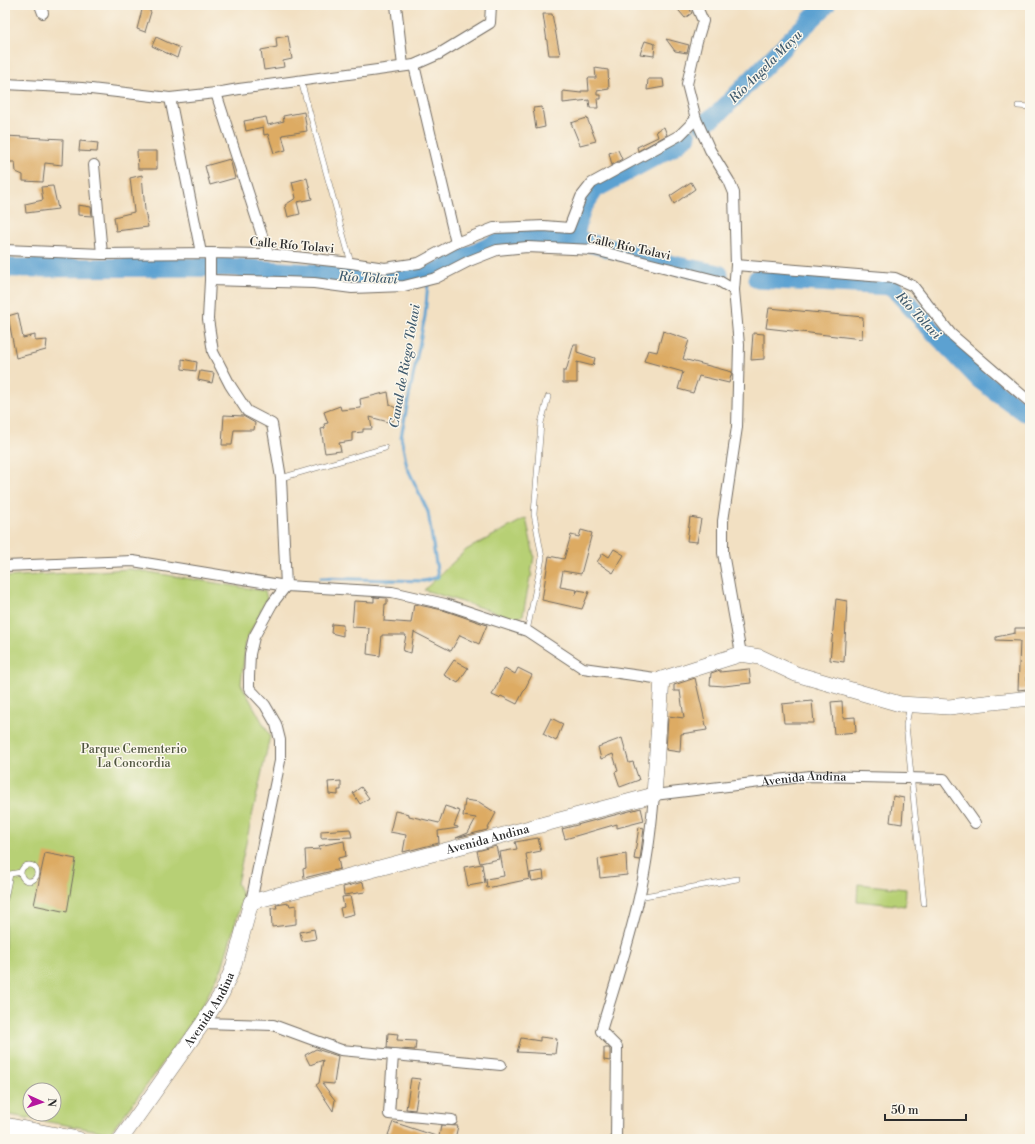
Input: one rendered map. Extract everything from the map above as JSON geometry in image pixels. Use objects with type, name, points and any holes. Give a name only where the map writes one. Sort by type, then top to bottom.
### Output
[{"type":"street","points":[[396,5],[409,65],[456,243]]},
{"type":"street","points":[[5,84],[82,88],[170,98],[216,93],[409,65],[439,54],[490,23],[491,5]]},
{"type":"street","points":[[696,5],[703,21],[687,84],[696,119],[710,150],[729,181],[734,193],[736,265],[734,290],[738,345],[738,427],[723,521],[723,552],[741,654]]},
{"type":"street","points":[[216,93],[268,254]]},
{"type":"street","points":[[170,98],[207,253],[210,280],[208,319],[213,352],[230,385],[247,411],[272,424],[281,478],[286,586],[272,604],[254,637],[250,654],[250,688],[265,705],[276,724],[280,740],[280,761],[252,902]]},
{"type":"street","name":"Calle Río Tolavi","points":[[5,250],[102,254],[268,254],[385,268],[419,263],[456,243],[494,228],[544,226],[569,228],[581,197],[592,183],[680,134],[696,119]]},
{"type":"street","points":[[94,165],[102,254]]},
{"type":"street","name":"Calle Río Tolavi","points":[[210,280],[314,283],[352,288],[404,286],[436,278],[469,261],[497,250],[527,247],[595,250],[719,281],[734,290]]},
{"type":"street","points":[[736,265],[895,278],[913,286],[951,334],[1030,402]]},
{"type":"street","points":[[5,566],[133,561],[286,586],[392,592],[445,604],[527,631],[583,668],[662,679],[741,654],[760,658],[796,674],[900,704],[948,706],[1030,698]]},
{"type":"street","points":[[616,1139],[616,1048],[601,1031],[639,897],[651,832],[662,679]]},
{"type":"street","name":"Avenida Andina","points":[[121,1139],[222,993],[233,968],[252,902],[654,795],[810,776],[944,780],[975,823]]},
{"type":"street","points":[[202,1023],[273,1025],[341,1050],[501,1065]]},
{"type":"street","points":[[393,1055],[390,1114],[452,1120]]},
{"type":"street","points":[[5,1125],[78,1139]]},
{"type":"lane","points":[[301,81],[351,263]]},
{"type":"lane","points":[[1018,106],[1030,107]]},
{"type":"lane","points":[[527,631],[542,558],[534,514],[541,423],[548,397]]},
{"type":"lane","points":[[281,478],[385,448]]},
{"type":"lane","points":[[910,704],[906,725],[924,903]]},
{"type":"lane","points":[[5,899],[10,874],[21,872]]},
{"type":"lane","points":[[639,897],[737,879]]},
{"type":"green space","points":[[526,518],[534,556],[532,576],[530,577],[523,615],[517,619],[424,590],[466,550]]},
{"type":"green space","name":"Parque Cementerio La Concordia","points":[[130,569],[265,591],[267,598],[246,641],[241,684],[270,736],[237,883],[243,897],[222,968],[200,1010],[153,1077],[110,1133],[49,1122],[62,1122],[62,1082],[22,1082],[22,1117],[5,1114],[5,577]]},
{"type":"green space","points":[[858,884],[906,889],[905,906],[857,901]]},
{"type":"building","points":[[674,5],[687,5],[692,13],[685,18]]},
{"type":"building","points":[[143,6],[151,12],[145,32],[137,29]]},
{"type":"building","points":[[543,14],[552,14],[560,55],[549,55]]},
{"type":"building","points":[[288,36],[292,59],[283,61],[284,67],[264,70],[261,50],[277,47],[276,38]]},
{"type":"building","points":[[156,37],[180,48],[177,58],[152,46]]},
{"type":"building","points":[[666,39],[689,45],[687,53],[675,51]]},
{"type":"building","points":[[645,41],[655,44],[654,56],[640,54]]},
{"type":"building","points":[[595,68],[608,70],[609,89],[597,91],[597,95],[601,95],[601,99],[597,99],[598,108],[590,108],[589,100],[563,103],[563,91],[581,93],[581,91],[589,91],[588,78],[596,78]]},
{"type":"building","points":[[648,79],[663,79],[664,87],[647,90]]},
{"type":"building","points":[[542,107],[545,127],[536,129],[533,108]]},
{"type":"building","points":[[304,112],[307,131],[282,135],[286,150],[274,153],[268,134],[264,135],[263,127],[246,131],[244,121],[266,117],[268,125],[284,121],[283,116]]},
{"type":"building","points":[[587,118],[596,141],[580,145],[571,123]]},
{"type":"building","points":[[664,127],[667,135],[638,151],[637,147],[658,137],[656,131]]},
{"type":"building","points":[[5,136],[63,139],[62,165],[45,163],[43,182],[23,181],[23,175],[16,172],[15,162],[5,162]]},
{"type":"building","points":[[80,141],[98,143],[97,152],[79,151]]},
{"type":"building","points":[[618,150],[622,159],[612,165],[609,153]]},
{"type":"building","points":[[137,151],[157,151],[157,169],[138,169]]},
{"type":"building","points":[[230,159],[235,178],[210,185],[205,166]]},
{"type":"building","points":[[142,175],[148,227],[116,231],[114,217],[134,212],[130,178]]},
{"type":"building","points":[[307,178],[312,199],[297,202],[300,214],[288,217],[285,205],[296,198],[292,182]]},
{"type":"building","points":[[691,182],[695,189],[674,204],[670,196]]},
{"type":"building","points":[[53,186],[58,209],[26,213],[25,204],[43,200],[41,187]]},
{"type":"building","points":[[78,205],[91,207],[92,216],[78,215]]},
{"type":"building","points":[[769,308],[863,317],[862,339],[766,328]]},
{"type":"building","points":[[18,313],[23,338],[35,335],[35,341],[47,340],[46,350],[16,358],[8,316]]},
{"type":"building","points":[[663,331],[689,340],[683,359],[732,372],[729,383],[699,376],[693,393],[678,389],[683,372],[644,361],[648,350],[657,352]]},
{"type":"building","points":[[753,333],[764,334],[764,359],[751,360]]},
{"type":"building","points":[[574,344],[577,344],[577,352],[595,358],[593,366],[577,362],[577,383],[563,383],[563,371],[566,371]]},
{"type":"building","points":[[182,359],[197,362],[196,371],[182,369]]},
{"type":"building","points":[[200,371],[214,373],[212,383],[198,380]]},
{"type":"building","points":[[388,392],[390,405],[398,409],[392,423],[370,417],[372,429],[363,429],[363,432],[352,433],[352,441],[339,443],[341,451],[325,453],[321,429],[325,428],[324,424],[328,423],[324,412],[340,406],[341,410],[361,408],[360,399]]},
{"type":"building","points":[[224,415],[243,416],[255,423],[254,430],[234,430],[232,445],[222,445]]},
{"type":"building","points":[[690,517],[701,519],[697,542],[687,541]]},
{"type":"building","points":[[581,530],[592,533],[581,574],[563,571],[560,587],[577,590],[575,595],[578,590],[589,592],[582,609],[542,600],[549,556],[564,559],[571,535],[579,537]]},
{"type":"building","points":[[614,549],[624,555],[613,573],[597,562],[603,553],[609,557]]},
{"type":"building","points":[[374,597],[387,598],[387,604],[385,604],[384,621],[411,623],[414,604],[443,610],[487,625],[479,644],[460,635],[451,651],[414,632],[411,653],[403,651],[406,635],[382,635],[380,656],[367,654],[369,628],[352,627],[354,601],[374,602]]},
{"type":"building","points":[[836,599],[847,601],[844,662],[830,660]]},
{"type":"building","points":[[332,624],[343,625],[343,636],[331,633]]},
{"type":"building","points":[[1015,628],[1030,628],[1030,664],[1027,664],[1027,689],[1018,690],[1020,641],[996,640],[996,637],[1015,633]]},
{"type":"building","points":[[454,660],[468,668],[458,683],[444,675]]},
{"type":"building","points":[[505,668],[515,674],[518,668],[532,675],[517,704],[501,696],[499,698],[492,695]]},
{"type":"building","points":[[749,669],[751,683],[724,686],[710,685],[711,673],[720,670],[720,672]]},
{"type":"building","points":[[695,678],[707,730],[681,734],[680,752],[666,750],[668,716],[684,718],[680,691],[674,691],[674,685]]},
{"type":"building","points":[[812,701],[814,723],[784,723],[782,704]]},
{"type":"building","points":[[842,701],[843,718],[855,717],[856,732],[834,734],[831,702]]},
{"type":"building","points":[[551,718],[563,724],[556,741],[543,734]]},
{"type":"building","points":[[622,738],[629,763],[633,762],[639,780],[620,787],[615,772],[618,771],[613,754],[601,759],[598,747]]},
{"type":"building","points":[[341,781],[341,790],[338,790],[338,795],[329,794],[328,782]]},
{"type":"building","points":[[361,787],[369,798],[360,804],[353,793]]},
{"type":"building","points":[[893,796],[904,798],[902,824],[890,822]]},
{"type":"building","points":[[465,800],[479,802],[496,813],[487,830],[456,838],[468,833],[476,818],[463,816]]},
{"type":"building","points":[[445,806],[460,811],[454,826],[458,828],[438,831],[439,843],[403,852],[406,835],[390,832],[395,811],[439,823]]},
{"type":"building","points":[[641,808],[644,821],[617,828],[617,824],[565,839],[562,829]]},
{"type":"building","points":[[639,827],[644,828],[640,860],[634,859]]},
{"type":"building","points":[[350,829],[352,837],[321,838],[321,831]]},
{"type":"building","points":[[538,838],[541,851],[526,854],[530,879],[487,888],[486,879],[504,876],[500,852],[517,849],[515,842]]},
{"type":"building","points":[[344,841],[346,856],[338,858],[340,869],[304,878],[303,869],[306,868],[305,850],[320,849],[319,846]]},
{"type":"building","points":[[496,846],[499,859],[480,863],[477,851]]},
{"type":"building","points":[[45,853],[76,859],[67,912],[34,905]]},
{"type":"building","points":[[626,854],[627,875],[600,878],[598,859]]},
{"type":"building","points":[[482,864],[485,883],[468,886],[464,867]]},
{"type":"building","points":[[543,871],[544,879],[532,881],[530,873]]},
{"type":"building","points":[[363,882],[365,892],[344,895],[343,887]]},
{"type":"building","points":[[350,896],[354,914],[342,917],[340,908],[344,907],[342,897]]},
{"type":"building","points":[[289,903],[290,906],[296,905],[296,924],[272,927],[271,908],[277,908],[276,905]]},
{"type":"building","points":[[314,929],[316,939],[302,941],[300,932]]},
{"type":"building","points":[[388,1033],[398,1034],[397,1040],[416,1041],[415,1050],[387,1048]]},
{"type":"building","points":[[540,1037],[557,1039],[555,1054],[517,1052],[521,1038],[540,1041]]},
{"type":"building","points":[[604,1048],[609,1048],[610,1050],[610,1061],[604,1060]]},
{"type":"building","points":[[316,1049],[338,1056],[334,1084],[322,1083],[335,1100],[333,1111],[316,1085],[319,1083],[323,1060],[310,1065],[305,1055]]},
{"type":"building","points":[[411,1078],[420,1079],[415,1110],[406,1109]]},
{"type":"building","points":[[393,1122],[439,1137],[441,1125],[458,1126],[455,1139],[440,1137],[439,1139],[398,1139],[388,1135]]},
{"type":"waterway","name":"Río Angela Mayu","points":[[703,124],[720,112],[826,5]]},
{"type":"waterway","name":"Río Angela Mayu","points":[[574,239],[581,210],[595,189],[671,148],[687,136]]},
{"type":"waterway","name":"Río Tolavi","points":[[5,268],[226,267],[395,279],[429,275],[494,244],[521,238],[574,239],[673,265],[719,274]]},
{"type":"waterway","name":"Río Tolavi","points":[[757,279],[892,286],[979,379],[1024,412],[1030,413]]},
{"type":"waterway","name":"Canal de Riego Tolavi","points":[[321,578],[424,581],[438,577],[428,512],[407,467],[401,437],[425,316],[428,283]]}]
